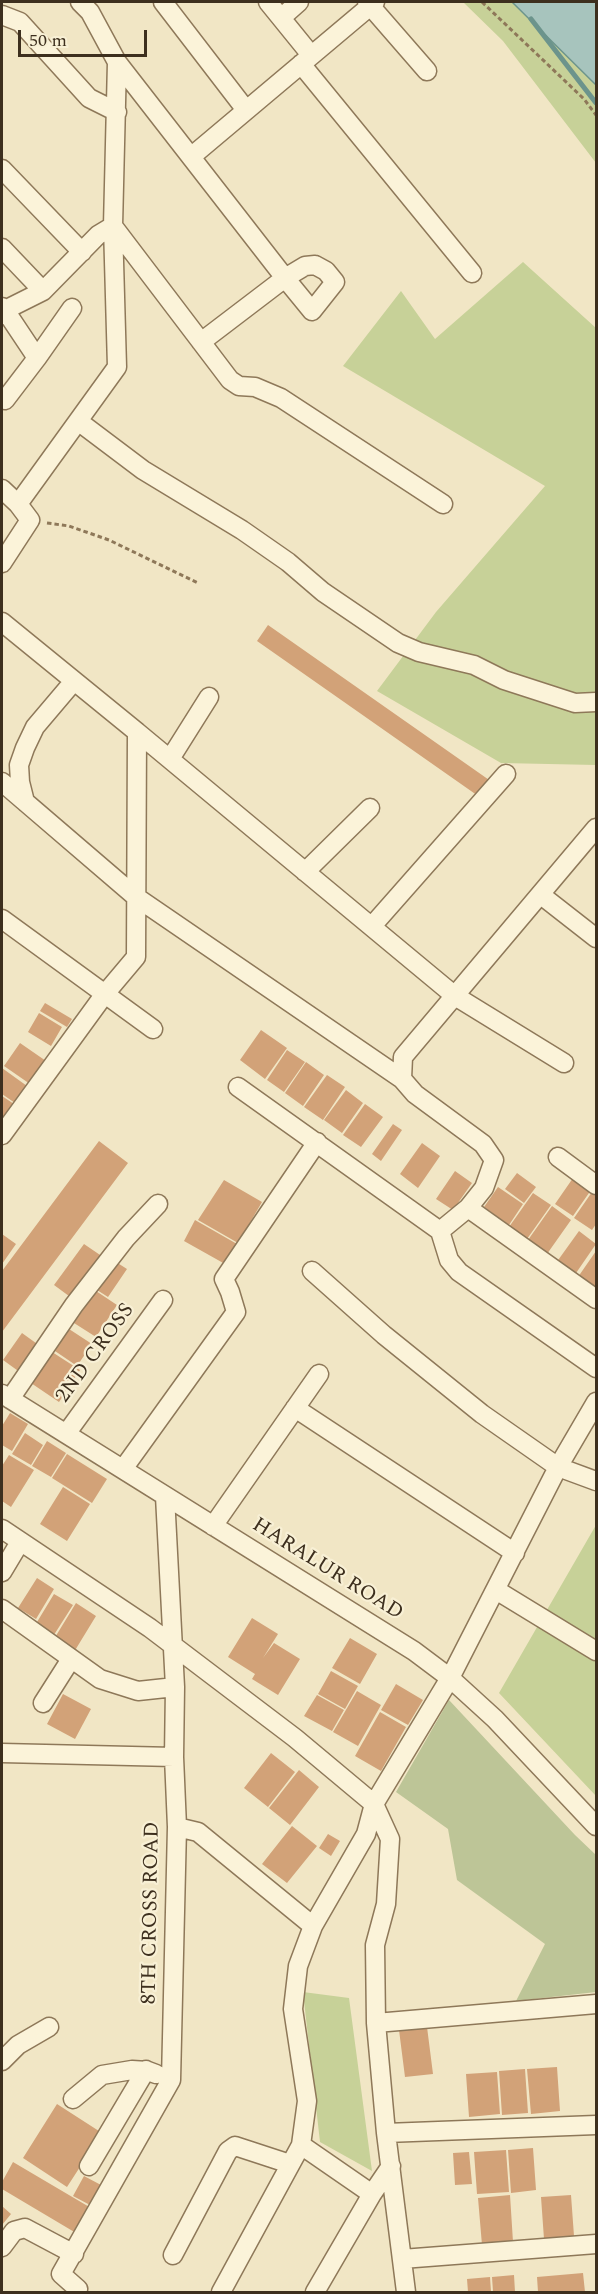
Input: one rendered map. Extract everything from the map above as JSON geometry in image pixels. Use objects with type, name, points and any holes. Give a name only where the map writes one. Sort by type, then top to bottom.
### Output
[{"type":"street","points":[[80,2],[90,12],[117,62],[285,278],[201,342]]},
{"type":"street","points":[[163,2],[246,110]]},
{"type":"street","points":[[268,2],[281,18],[306,59],[472,273]]},
{"type":"street","points":[[281,18],[299,2]]},
{"type":"street","points":[[192,156],[370,3],[427,72]]},
{"type":"street","points":[[2,15],[20,22],[88,98],[117,112]]},
{"type":"street","points":[[18,504],[117,367],[113,226],[117,62]]},
{"type":"street","points":[[2,169],[82,252]]},
{"type":"street","points":[[38,358],[3,311],[44,291],[98,235],[113,226]]},
{"type":"street","points":[[113,226],[230,380],[239,386],[255,387],[281,398],[442,504]]},
{"type":"street","points":[[2,248],[44,291]]},
{"type":"street","points":[[5,400],[38,358],[72,308]]},
{"type":"street","points":[[78,421],[143,470],[242,530],[288,562],[323,592],[398,643],[419,652],[474,665],[504,680],[575,704],[597,702]]},
{"type":"street","points":[[2,489],[18,504],[30,520],[2,563]]},
{"type":"street","points":[[2,622],[455,996],[564,1063]]},
{"type":"street","points":[[25,802],[20,782],[20,765],[24,748],[35,727],[74,681]]},
{"type":"street","points":[[170,759],[209,697]]},
{"type":"street","points":[[2,1135],[104,995],[136,957],[137,732]]},
{"type":"street","points":[[372,927],[506,774]]},
{"type":"street","points":[[2,782],[136,897],[402,1079],[415,1094],[483,1144],[494,1160],[484,1188],[468,1208],[440,1231]]},
{"type":"street","points":[[306,872],[370,808]]},
{"type":"street","points":[[402,1079],[404,1057],[597,828]]},
{"type":"street","points":[[541,895],[597,938]]},
{"type":"street","points":[[2,919],[153,1029]]},
{"type":"street","points":[[238,1087],[440,1231],[449,1260],[459,1272],[597,1368]]},
{"type":"street","points":[[123,1469],[236,1312],[224,1279],[317,1142]]},
{"type":"street","points":[[558,1156],[597,1185]]},
{"type":"street","points":[[6,1396],[126,1238],[158,1204]]},
{"type":"street","points":[[468,1208],[597,1299]]},
{"type":"street","points":[[312,1271],[384,1335],[473,1407],[558,1467],[597,1481]]},
{"type":"street","name":"2ND CROSS","points":[[66,1434],[163,1300]]},
{"type":"street","points":[[213,1526],[319,1374]]},
{"type":"street","name":"HARALUR ROAD","points":[[6,1396],[414,1651],[450,1678],[495,1719],[597,1826]]},
{"type":"street","points":[[221,2292],[301,2145],[307,2101],[293,2009],[298,1966],[313,1926],[366,1834],[374,1804],[450,1678],[558,1467],[597,1402]]},
{"type":"street","points":[[295,1408],[515,1553]]},
{"type":"street","name":"8TH CROSS ROAD","points":[[76,2292],[78,2289],[61,2274],[171,2080],[177,1827],[174,1757],[175,1687],[165,1496]]},
{"type":"street","points":[[2,1529],[172,1645],[295,1738],[374,1804],[390,1839],[386,1904],[375,1944],[376,2024],[386,2133],[406,2292]]},
{"type":"street","points":[[2,1572],[20,1542]]},
{"type":"street","points":[[496,1590],[597,1651]]},
{"type":"street","points":[[2,1611],[100,1679],[138,1690],[175,1687]]},
{"type":"street","points":[[43,1703],[71,1659]]},
{"type":"street","points":[[2,1753],[174,1757]]},
{"type":"street","points":[[177,1827],[198,1832],[313,1926]]},
{"type":"street","points":[[376,2024],[597,2004]]},
{"type":"street","points":[[2,2061],[18,2045],[49,2027]]},
{"type":"street","points":[[74,2099],[102,2075],[114,2071],[146,2070],[171,2080]]},
{"type":"street","points":[[89,2166],[146,2070]]},
{"type":"street","points":[[386,2133],[597,2125]]},
{"type":"street","points":[[301,2145],[372,2194]]},
{"type":"street","points":[[173,2255],[228,2151],[236,2146],[242,2147],[290,2164]]},
{"type":"street","points":[[315,2292],[372,2194],[391,2166]]},
{"type":"street","points":[[2,2247],[14,2231],[26,2228],[74,2254]]},
{"type":"street","points":[[402,2259],[597,2244]]},
{"type":"path","points":[[482,2],[597,114]]},
{"type":"path","points":[[30,520],[69,526],[109,540],[198,582]]},
{"type":"green space","points":[[463,2],[512,2],[596,85],[596,163],[503,41]]},
{"type":"green space","points":[[523,262],[596,328],[596,765],[501,763],[377,691],[436,612],[545,486],[343,366],[401,291],[435,339]]},
{"type":"green space","points":[[596,1525],[596,1796],[499,1693]]},
{"type":"green space","points":[[449,1700],[596,1855],[596,1992],[516,2001],[545,1944],[457,1880],[448,1829],[396,1792]]},
{"type":"green space","points":[[303,1992],[349,1998],[372,2171],[320,2142]]},
{"type":"water","points":[[512,2],[596,2],[596,85]]},
{"type":"building","points":[[268,625],[492,782],[481,798],[257,641]]},
{"type":"building","points":[[45,1003],[72,1019],[67,1027],[40,1011]]},
{"type":"building","points":[[39,1013],[62,1027],[51,1046],[28,1032]]},
{"type":"building","points":[[261,1030],[287,1048],[265,1079],[240,1060]]},
{"type":"building","points":[[20,1043],[46,1061],[30,1084],[4,1066]]},
{"type":"building","points":[[287,1050],[305,1062],[284,1092],[267,1080]]},
{"type":"building","points":[[306,1062],[324,1075],[303,1106],[285,1093]]},
{"type":"building","points":[[2,1068],[27,1086],[15,1103],[2,1094]]},
{"type":"building","points":[[327,1075],[345,1087],[323,1120],[304,1107]]},
{"type":"building","points":[[346,1090],[363,1103],[342,1133],[324,1120]]},
{"type":"building","points":[[2,1096],[14,1104],[2,1122]]},
{"type":"building","points":[[365,1104],[383,1117],[361,1147],[343,1135]]},
{"type":"building","points":[[393,1124],[402,1130],[381,1161],[372,1154]]},
{"type":"building","points":[[99,1141],[128,1163],[2,1332],[2,1271]]},
{"type":"building","points":[[422,1143],[440,1156],[418,1188],[400,1174]]},
{"type":"building","points":[[455,1171],[472,1183],[453,1210],[436,1199]]},
{"type":"building","points":[[517,1173],[536,1187],[524,1203],[505,1189]]},
{"type":"building","points":[[573,1178],[591,1190],[573,1216],[555,1204]]},
{"type":"building","points":[[224,1180],[262,1202],[238,1243],[198,1220]]},
{"type":"building","points":[[498,1187],[523,1204],[509,1225],[484,1207]]},
{"type":"building","points":[[592,1192],[596,1195],[596,1224],[592,1230],[574,1218]]},
{"type":"building","points":[[533,1193],[551,1205],[527,1239],[509,1227]]},
{"type":"building","points":[[552,1206],[571,1220],[547,1254],[528,1240]]},
{"type":"building","points":[[195,1220],[237,1244],[225,1264],[184,1241]]},
{"type":"building","points":[[579,1231],[596,1244],[574,1276],[556,1263]]},
{"type":"building","points":[[2,1234],[16,1244],[2,1264]]},
{"type":"building","points":[[84,1244],[103,1257],[73,1299],[54,1285]]},
{"type":"building","points":[[596,1251],[596,1290],[578,1277]]},
{"type":"building","points":[[116,1262],[127,1269],[108,1297],[97,1290]]},
{"type":"building","points":[[96,1291],[117,1305],[96,1337],[74,1323]]},
{"type":"building","points":[[69,1329],[92,1344],[77,1366],[55,1351]]},
{"type":"building","points":[[22,1333],[40,1346],[21,1373],[3,1360]]},
{"type":"building","points":[[49,1350],[80,1370],[59,1402],[28,1381]]},
{"type":"building","points":[[10,1413],[28,1424],[12,1451],[2,1445],[2,1426]]},
{"type":"building","points":[[25,1433],[43,1445],[31,1465],[12,1454]]},
{"type":"building","points":[[47,1441],[66,1453],[51,1477],[32,1466]]},
{"type":"building","points":[[67,1454],[107,1479],[92,1503],[52,1478]]},
{"type":"building","points":[[9,1455],[34,1470],[11,1507],[2,1501],[2,1466]]},
{"type":"building","points":[[63,1487],[90,1504],[67,1541],[40,1524]]},
{"type":"building","points":[[37,1578],[54,1589],[36,1619],[18,1608]]},
{"type":"building","points":[[54,1594],[73,1605],[52,1638],[34,1627]]},
{"type":"building","points":[[76,1603],[96,1616],[74,1652],[54,1639]]},
{"type":"building","points":[[252,1618],[278,1634],[263,1658],[274,1643],[300,1659],[278,1695],[252,1679],[255,1674],[228,1657]]},
{"type":"building","points":[[350,1638],[377,1654],[360,1684],[332,1668]]},
{"type":"building","points":[[331,1671],[358,1686],[345,1709],[318,1694]]},
{"type":"building","points":[[396,1684],[423,1700],[408,1725],[381,1710]]},
{"type":"building","points":[[357,1691],[381,1705],[358,1746],[333,1732]]},
{"type":"building","points":[[63,1694],[91,1709],[75,1739],[47,1724]]},
{"type":"building","points":[[317,1695],[344,1710],[332,1731],[304,1716]]},
{"type":"building","points":[[380,1712],[406,1727],[381,1771],[355,1756]]},
{"type":"building","points":[[271,1753],[295,1772],[268,1807],[244,1788]]},
{"type":"building","points":[[299,1770],[319,1787],[290,1825],[269,1808]]},
{"type":"building","points":[[292,1826],[317,1846],[287,1883],[262,1864]]},
{"type":"building","points":[[328,1834],[340,1841],[331,1856],[319,1848]]},
{"type":"building","points":[[427,2027],[433,2074],[405,2077],[399,2030]]},
{"type":"building","points":[[557,2067],[560,2111],[531,2114],[527,2069]]},
{"type":"building","points":[[525,2069],[528,2113],[502,2115],[499,2071]]},
{"type":"building","points":[[497,2072],[500,2114],[469,2117],[466,2074]]},
{"type":"building","points":[[57,2104],[102,2133],[67,2187],[23,2158]]},
{"type":"building","points":[[533,2148],[536,2190],[511,2193],[508,2150]]},
{"type":"building","points":[[506,2150],[509,2192],[477,2194],[474,2152]]},
{"type":"building","points":[[469,2152],[472,2184],[455,2185],[453,2153]]},
{"type":"building","points":[[13,2162],[91,2208],[76,2233],[2,2189],[2,2182]]},
{"type":"building","points":[[84,2176],[101,2185],[90,2205],[73,2196]]},
{"type":"building","points":[[510,2195],[513,2242],[482,2245],[478,2198]]},
{"type":"building","points":[[571,2195],[574,2236],[544,2239],[541,2197]]},
{"type":"building","points":[[2,2206],[11,2214],[2,2225]]},
{"type":"building","points":[[583,2273],[585,2292],[538,2292],[537,2277]]},
{"type":"building","points":[[514,2275],[515,2292],[493,2292],[492,2277]]},
{"type":"building","points":[[490,2277],[491,2292],[468,2292],[467,2279]]},
{"type":"waterway","points":[[531,19],[596,103]]}]
